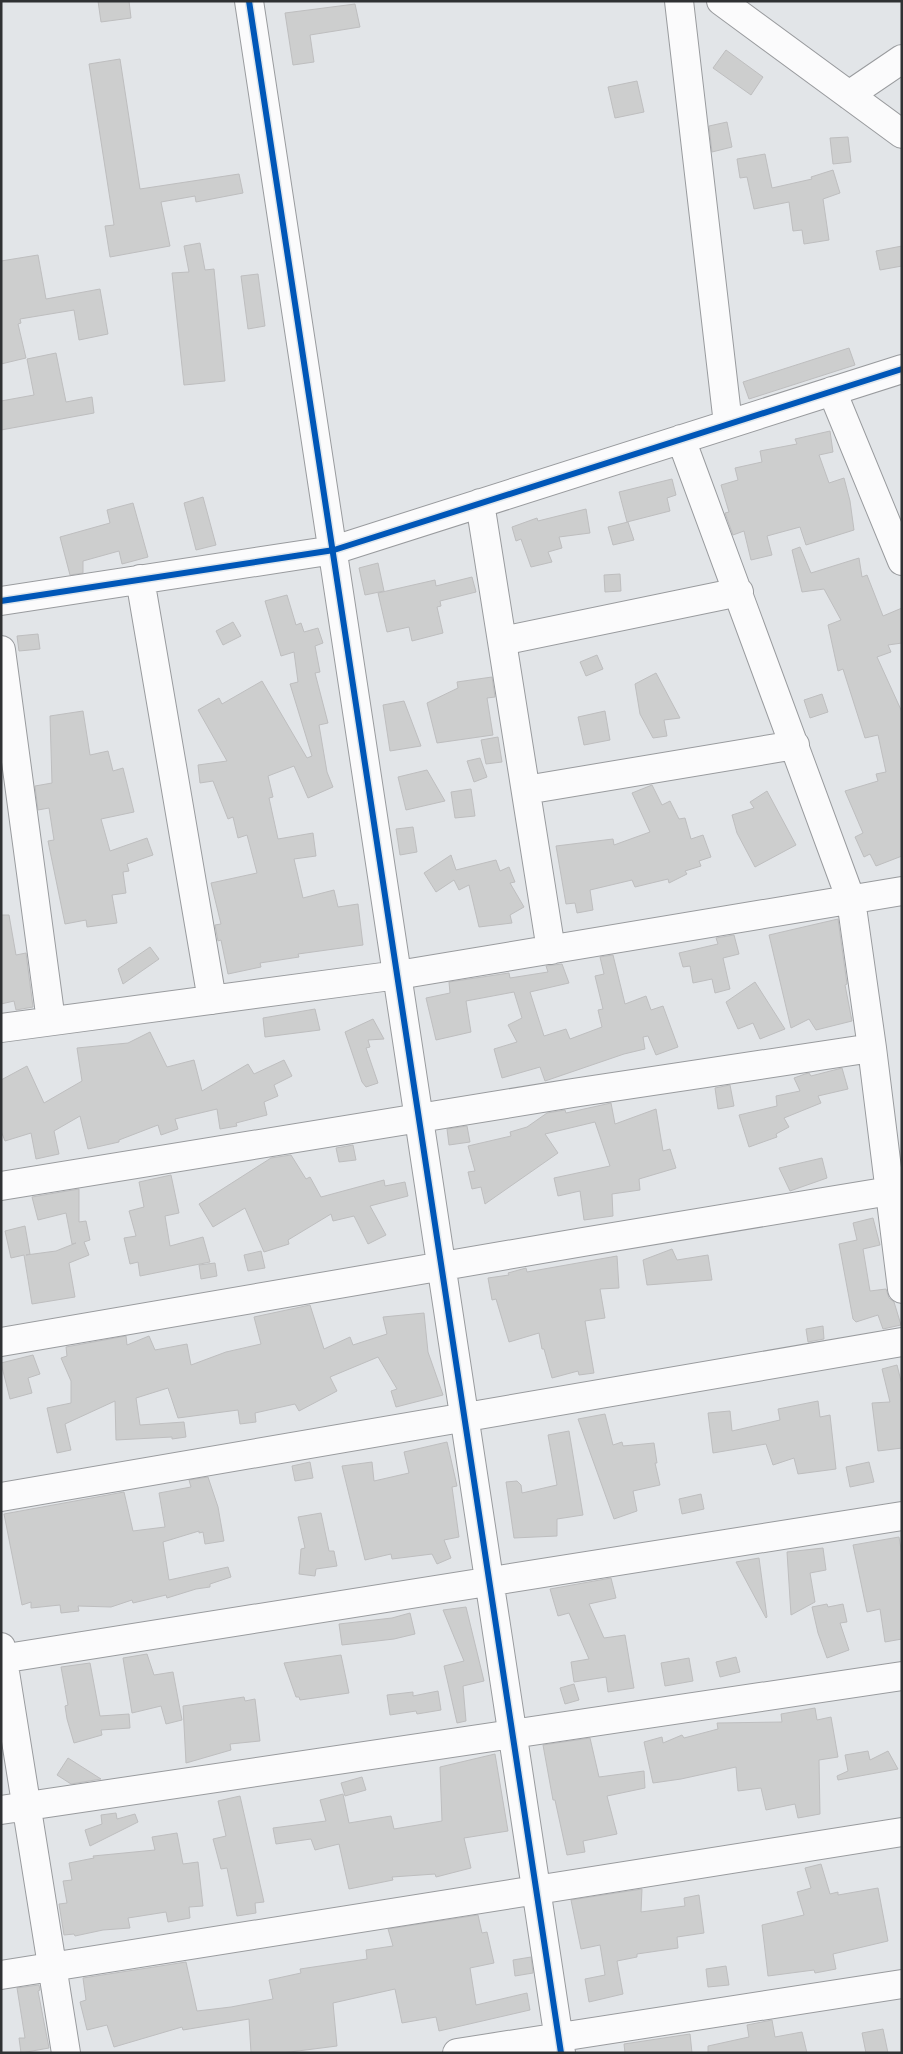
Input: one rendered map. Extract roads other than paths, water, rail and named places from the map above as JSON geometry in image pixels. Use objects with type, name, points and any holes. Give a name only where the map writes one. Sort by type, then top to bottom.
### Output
[{"type":"street","points":[[249,1],[560,2045]]},
{"type":"street","points":[[679,1],[728,424]]},
{"type":"street","points":[[722,1],[902,134]]},
{"type":"street","points":[[849,95],[902,59]]},
{"type":"street","points":[[1,601],[334,550],[902,369]]},
{"type":"street","points":[[832,391],[902,561]]},
{"type":"street","points":[[681,439],[851,900],[872,1048],[902,1289]]},
{"type":"street","points":[[480,503],[551,950]]},
{"type":"street","points":[[140,580],[212,1000]]},
{"type":"street","points":[[502,641],[738,592]]},
{"type":"street","points":[[1,650],[51,1022]]},
{"type":"street","points":[[526,790],[795,745]]},
{"type":"street","points":[[1,1028],[398,975],[902,892]]},
{"type":"street","points":[[1,1186],[420,1118],[872,1048]]},
{"type":"street","points":[[1,1342],[442,1266],[890,1192]]},
{"type":"street","points":[[1,1498],[902,1342]]},
{"type":"street","points":[[66,2053],[52,1967],[14,1808],[2,1655],[490,1582],[902,1516]]},
{"type":"street","points":[[14,1808],[902,1676]]},
{"type":"street","points":[[1,1975],[902,1832]]},
{"type":"street","points":[[456,2053],[560,2045],[902,1984]]}]
